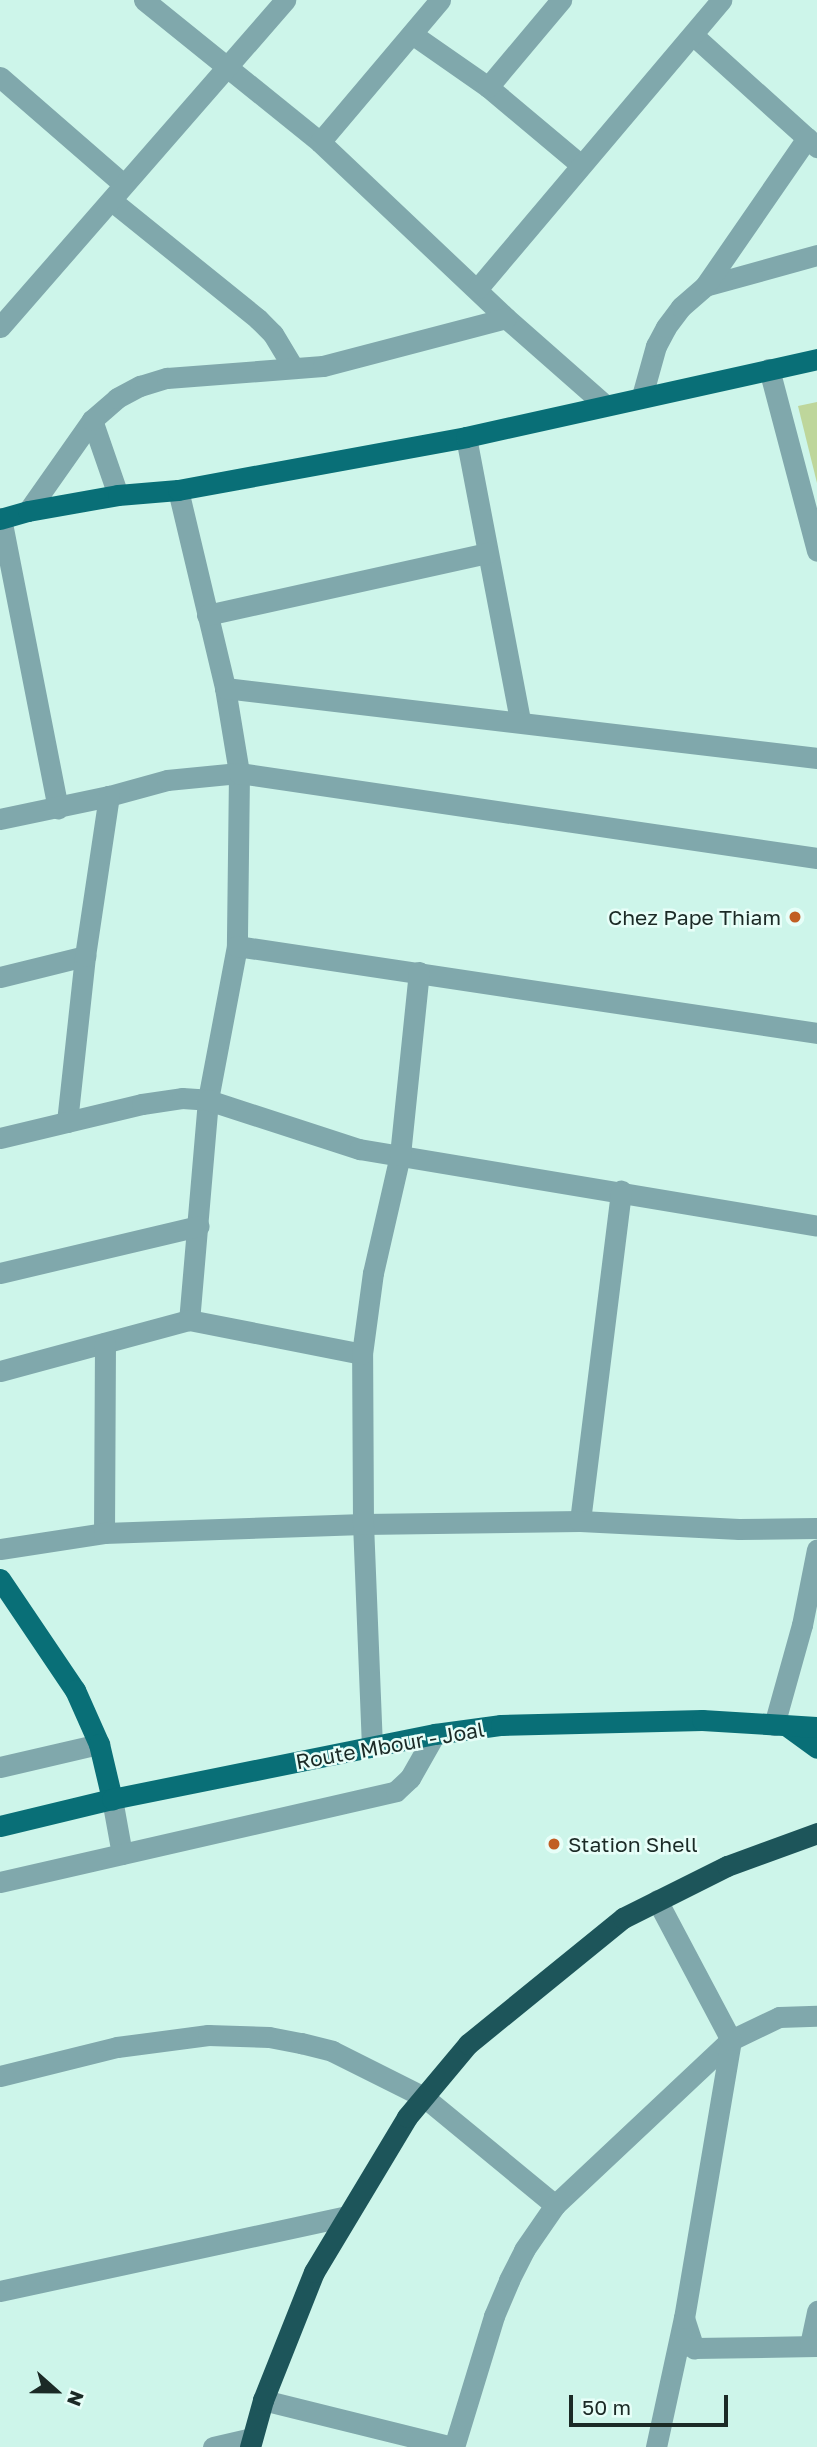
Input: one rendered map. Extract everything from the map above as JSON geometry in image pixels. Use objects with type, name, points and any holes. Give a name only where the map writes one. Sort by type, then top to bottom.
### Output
[{"type":"highway","points":[[251,2442],[264,2400],[314,2272],[407,2117],[468,2044],[540,1982],[623,1918],[727,1866],[813,1831]]},
{"type":"main road","points":[[1,518],[118,495],[178,489],[466,437],[604,404],[817,359]]},
{"type":"main road","points":[[0,1579],[75,1689],[99,1744],[112,1799]]},
{"type":"main road","name":"Route Mbour - Joal","points":[[0,1826],[112,1799],[372,1746],[501,1725],[600,1720],[702,1720],[817,1727]]},
{"type":"main road","points":[[780,1726],[817,1748]]},
{"type":"street","points":[[144,0],[320,142],[478,288],[506,318],[604,404]]},
{"type":"street","points":[[0,327],[285,0]]},
{"type":"street","points":[[320,142],[440,0]]},
{"type":"street","points":[[488,87],[561,0]]},
{"type":"street","points":[[478,288],[694,36],[721,0]]},
{"type":"street","points":[[412,34],[488,87],[581,165]]},
{"type":"street","points":[[642,396],[656,346],[666,327],[681,307],[705,286],[812,143],[694,36]]},
{"type":"street","points":[[0,77],[117,192],[258,319],[273,334],[293,367]]},
{"type":"street","points":[[705,286],[817,255]]},
{"type":"street","points":[[28,511],[92,419],[117,398],[167,378],[323,366],[506,318]]},
{"type":"street","points":[[769,369],[817,551]]},
{"type":"street","points":[[92,419],[118,495]]},
{"type":"street","points":[[466,437],[520,721]]},
{"type":"street","points":[[178,489],[225,688],[239,773],[237,946],[208,1100],[189,1320]]},
{"type":"street","points":[[1,518],[58,808]]},
{"type":"street","points":[[206,615],[487,553]]},
{"type":"street","points":[[225,688],[817,758]]},
{"type":"street","points":[[0,819],[58,808],[167,780],[239,773],[817,858]]},
{"type":"street","points":[[67,1122],[85,956],[109,796]]},
{"type":"street","points":[[237,946],[817,1033]]},
{"type":"street","points":[[0,977],[85,956]]},
{"type":"street","points":[[372,1746],[363,1524],[362,1354],[373,1273],[400,1155],[419,972]]},
{"type":"street","points":[[0,1138],[142,1104],[182,1098],[208,1100],[359,1149],[817,1226]]},
{"type":"street","points":[[580,1521],[621,1191]]},
{"type":"street","points":[[0,1273],[199,1226]]},
{"type":"street","points":[[0,1371],[189,1320],[362,1354]]},
{"type":"street","points":[[104,1343],[104,1533]]},
{"type":"street","points":[[0,1549],[104,1533],[363,1524],[580,1521],[738,1529],[817,1528]]},
{"type":"street","points":[[780,1726],[817,1549]]},
{"type":"street","points":[[0,1882],[396,1791],[405,1786],[435,1734]]},
{"type":"street","points":[[0,1767],[99,1744]]},
{"type":"street","points":[[112,1799],[121,1854]]},
{"type":"street","points":[[656,2447],[684,2318],[731,2040],[657,1900]]},
{"type":"street","points":[[264,2400],[453,2447],[486,2341],[509,2280],[524,2250],[555,2205],[731,2040],[779,2017],[817,2016]]},
{"type":"street","points":[[0,2076],[117,2047],[208,2035],[269,2037],[332,2051],[424,2097],[555,2205]]},
{"type":"street","points":[[0,2291],[346,2216]]},
{"type":"street","points":[[684,2318],[694,2348],[814,2346],[817,2311]]},
{"type":"street","points":[[213,2447],[251,2442]]},
{"type":"green space","points":[[817,402],[817,483],[798,406]]},
{"type":"place","name":"Chez Pape Thiam","points":[[795,917]]},
{"type":"place","name":"Station Shell","points":[[554,1844]]}]
